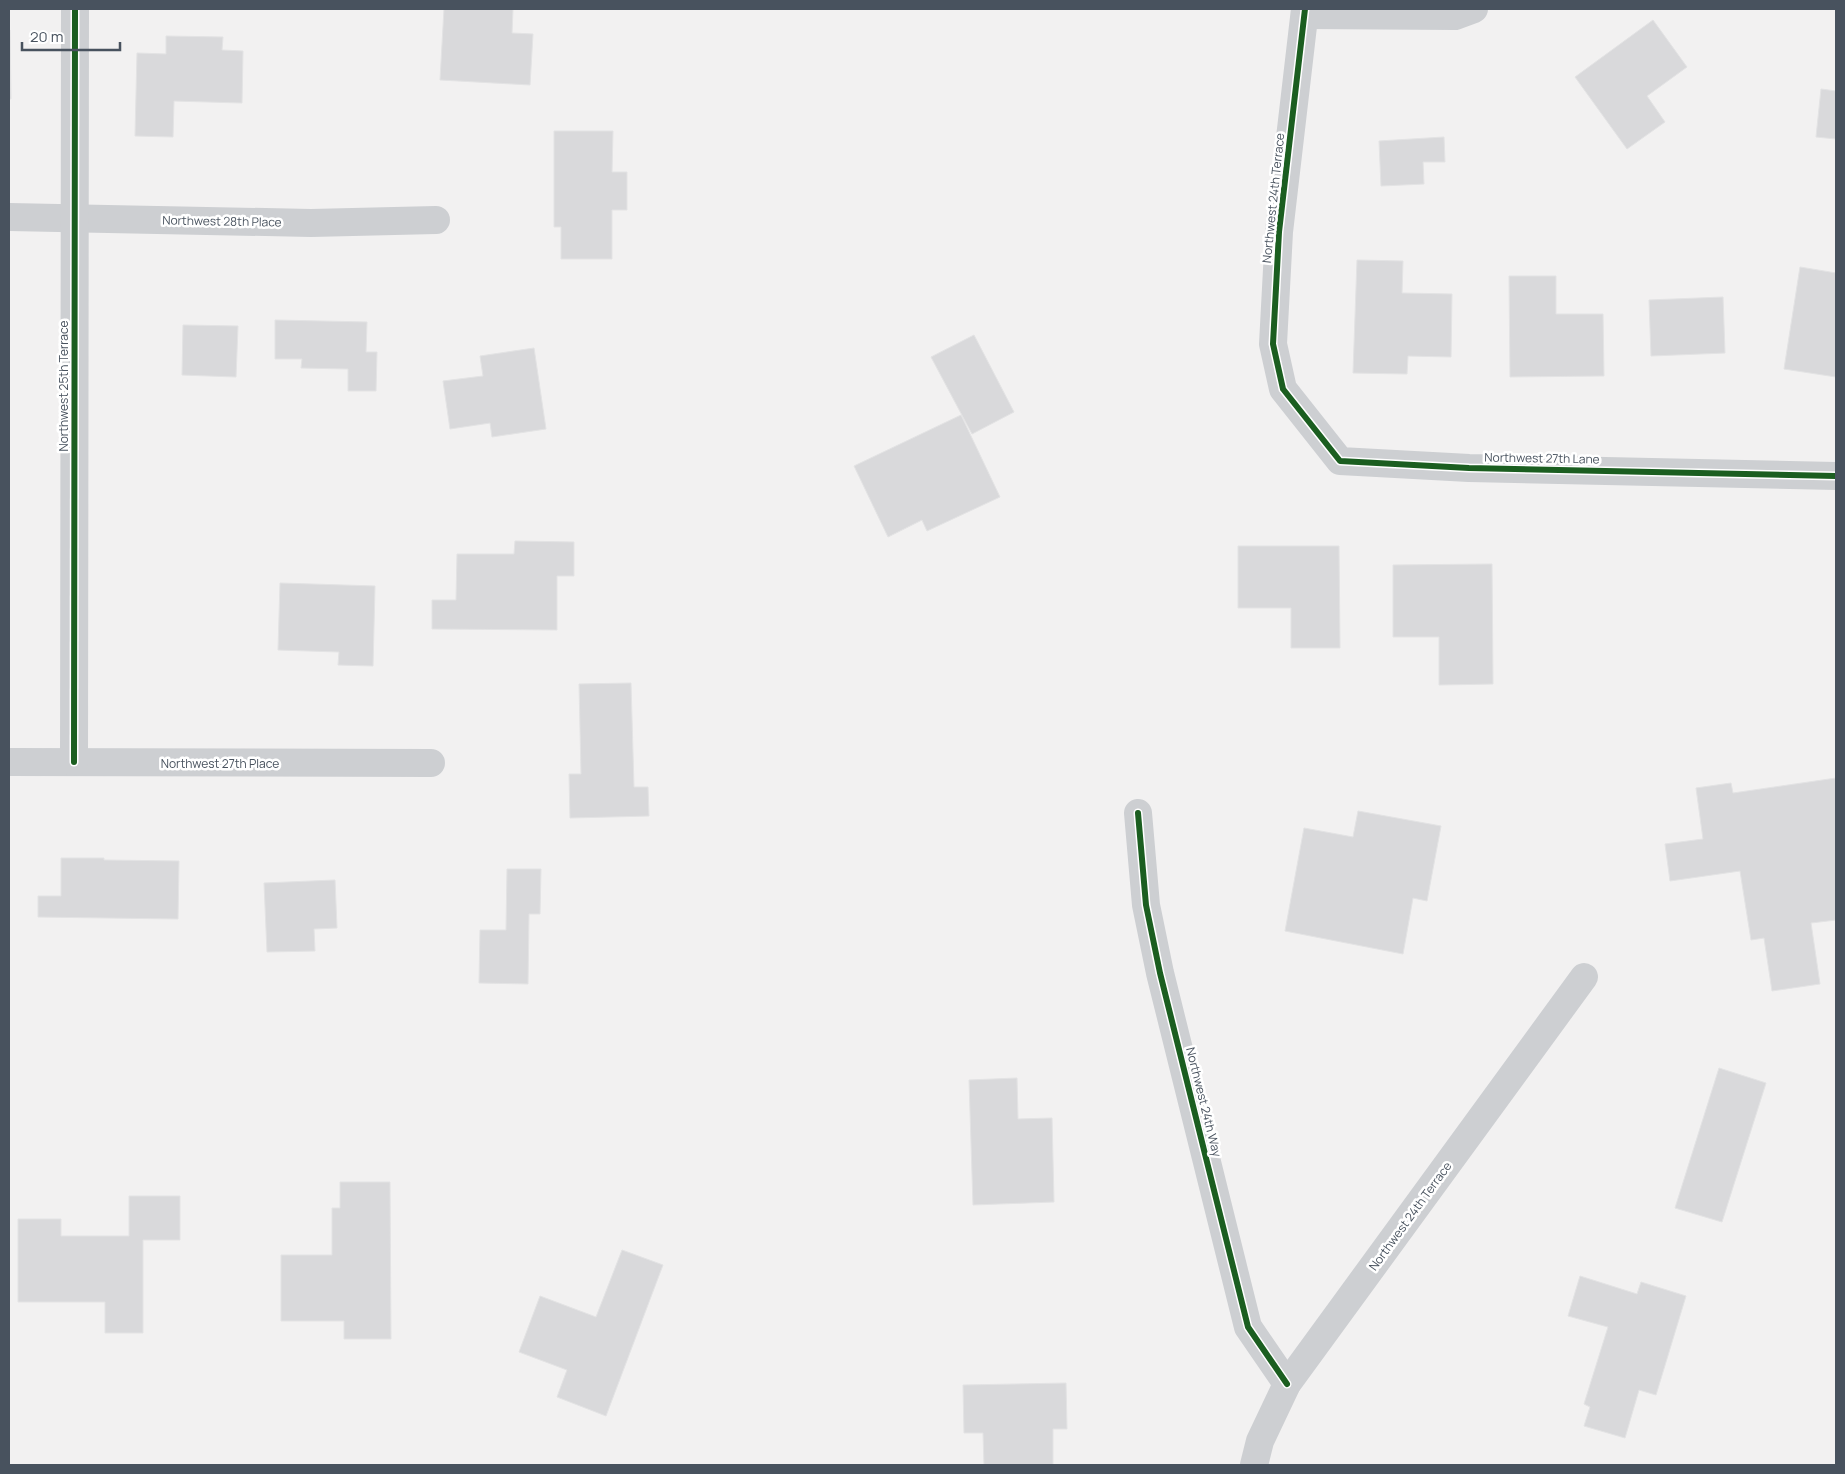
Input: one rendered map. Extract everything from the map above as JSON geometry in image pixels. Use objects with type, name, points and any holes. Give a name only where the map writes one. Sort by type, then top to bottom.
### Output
[{"type":"street","name":"Northwest 25th Terrace","points":[[74,9],[74,762]]},
{"type":"street","points":[[1305,12],[1455,16],[1474,9]]},
{"type":"street","name":"Northwest 24th Terrace","points":[[1283,389],[1273,344],[1279,232],[1305,12]]},
{"type":"street","name":"Northwest 28th Place","points":[[9,217],[311,222],[436,220]]},
{"type":"street","name":"Northwest 27th Lane","points":[[1283,389],[1340,461],[1469,468],[1836,476]]},
{"type":"street","name":"Northwest 27th Place","points":[[9,762],[431,763]]},
{"type":"street","name":"Northwest 24th Way","points":[[1138,813],[1146,904],[1160,973],[1248,1327],[1287,1384]]},
{"type":"street","name":"Northwest 24th Terrace","points":[[1254,1465],[1260,1441],[1287,1384],[1584,977]]},
{"type":"building","points":[[444,9],[513,9],[512,33],[533,34],[530,85],[440,80]]},
{"type":"building","points":[[1653,20],[1687,67],[1647,96],[1665,122],[1627,149],[1575,77]]},
{"type":"building","points":[[10,30],[11,99],[9,99]]},
{"type":"building","points":[[166,36],[223,37],[222,50],[243,51],[242,103],[174,101],[173,137],[135,136],[137,53],[166,54]]},
{"type":"building","points":[[1821,89],[1836,91],[1836,139],[1816,137]]},
{"type":"building","points":[[554,131],[613,131],[612,172],[627,172],[627,210],[612,210],[612,259],[561,259],[561,227],[554,227]]},
{"type":"building","points":[[1444,137],[1445,162],[1423,162],[1424,184],[1381,186],[1379,141]]},
{"type":"building","points":[[1357,260],[1403,261],[1402,293],[1452,294],[1451,357],[1408,356],[1407,374],[1353,373]]},
{"type":"building","points":[[1800,267],[1836,273],[1836,377],[1784,369]]},
{"type":"building","points":[[1509,276],[1556,276],[1556,314],[1603,314],[1604,376],[1510,377]]},
{"type":"building","points":[[1723,297],[1725,353],[1651,356],[1649,300]]},
{"type":"building","points":[[275,320],[367,322],[366,352],[377,352],[376,391],[348,391],[348,369],[301,368],[302,359],[275,359]]},
{"type":"building","points":[[183,325],[238,326],[236,377],[182,375]]},
{"type":"building","points":[[974,335],[1014,412],[972,434],[931,357]]},
{"type":"building","points":[[534,348],[546,429],[492,437],[490,423],[450,429],[443,381],[483,376],[480,356]]},
{"type":"building","points":[[961,415],[1000,497],[927,531],[922,520],[888,537],[854,466]]},
{"type":"building","points":[[515,541],[574,542],[574,576],[557,576],[557,630],[432,629],[432,600],[456,600],[457,554],[514,554]]},
{"type":"building","points":[[1238,546],[1339,546],[1340,648],[1291,648],[1291,608],[1238,608]]},
{"type":"building","points":[[1492,564],[1493,684],[1439,685],[1439,637],[1393,637],[1393,565]]},
{"type":"building","points":[[280,583],[375,586],[373,666],[338,665],[339,652],[278,650]]},
{"type":"building","points":[[631,683],[634,787],[648,787],[649,816],[570,818],[569,774],[581,774],[579,684]]},
{"type":"building","points":[[1836,778],[1836,920],[1811,923],[1820,984],[1772,991],[1764,938],[1751,940],[1740,871],[1670,881],[1665,844],[1703,839],[1696,788],[1731,783],[1733,793]]},
{"type":"building","points":[[1358,811],[1441,826],[1427,901],[1413,898],[1403,954],[1285,931],[1304,828],[1353,837]]},
{"type":"building","points":[[61,858],[179,861],[178,919],[38,917],[38,896],[61,896]]},
{"type":"building","points":[[507,869],[541,869],[540,914],[529,914],[528,984],[479,983],[480,930],[506,930]]},
{"type":"building","points":[[335,880],[337,928],[314,929],[315,951],[267,952],[264,883]]},
{"type":"building","points":[[1719,1068],[1766,1083],[1722,1222],[1675,1208]]},
{"type":"building","points":[[1017,1078],[1018,1119],[1052,1118],[1054,1202],[973,1205],[969,1080]]},
{"type":"building","points":[[340,1182],[390,1182],[391,1339],[344,1339],[344,1321],[281,1321],[281,1255],[332,1255],[332,1208],[340,1208]]},
{"type":"building","points":[[129,1196],[180,1196],[180,1240],[143,1240],[143,1333],[105,1333],[105,1302],[18,1302],[18,1219],[61,1219],[61,1236],[129,1236]]},
{"type":"building","points":[[622,1250],[663,1265],[606,1416],[557,1397],[567,1370],[519,1352],[540,1296],[596,1317]]},
{"type":"building","points":[[1580,1276],[1637,1294],[1641,1282],[1686,1296],[1656,1395],[1639,1390],[1625,1438],[1584,1426],[1590,1407],[1584,1404],[1608,1327],[1568,1316]]},
{"type":"building","points":[[1066,1383],[1067,1429],[1053,1429],[1053,1465],[984,1465],[983,1433],[964,1433],[963,1385]]},
{"type":"cycle path","points":[[74,762],[75,9]]},
{"type":"cycle path","points":[[1305,9],[1279,232],[1273,344],[1283,389],[1340,461],[1469,468],[1836,476]]},
{"type":"cycle path","points":[[1138,813],[1146,905],[1160,973],[1248,1327],[1287,1384]]}]
